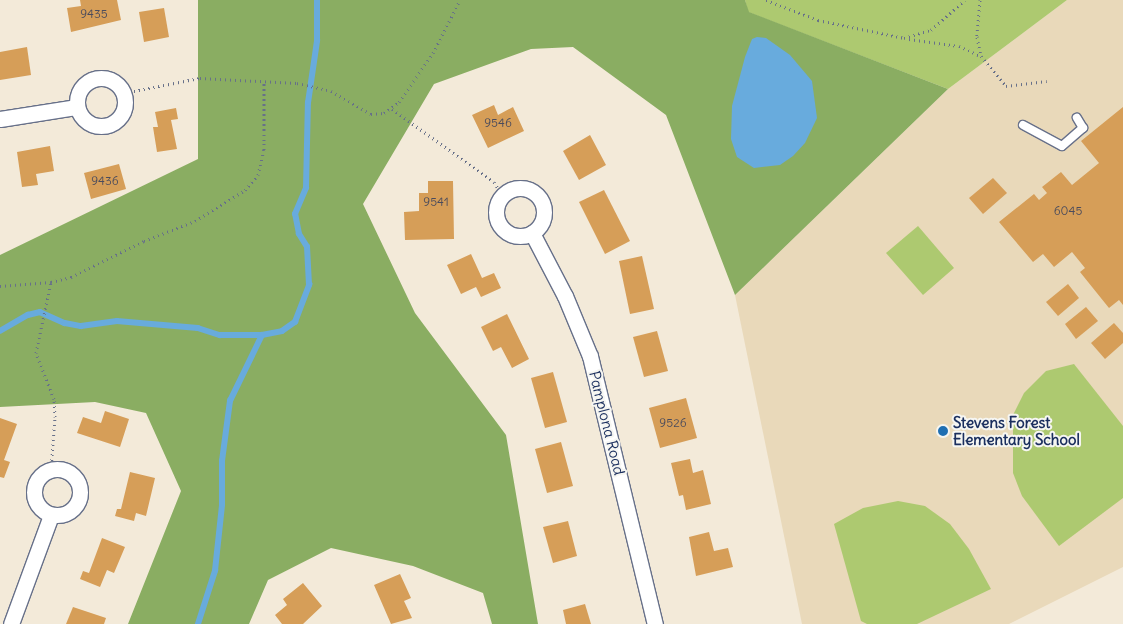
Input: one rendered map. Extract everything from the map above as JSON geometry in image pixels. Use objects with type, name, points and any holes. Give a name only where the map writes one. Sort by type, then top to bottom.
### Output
[{"type":"street","points":[[103,78],[112,80],[124,93],[124,112],[112,125],[92,126],[82,118],[77,107],[78,93],[91,80],[103,78]]},
{"type":"street","points":[[0,119],[77,107]]},
{"type":"street","points":[[520,187],[533,191],[541,199],[544,210],[541,223],[532,233],[514,235],[498,224],[495,213],[502,195],[520,187]]},
{"type":"street","name":"Pamplona Road","points":[[532,233],[575,318],[590,356],[655,624]]},
{"type":"street","points":[[51,470],[69,472],[81,490],[76,507],[67,514],[51,515],[36,502],[34,488],[43,473],[51,470]]},
{"type":"street","points":[[10,624],[51,515]]},
{"type":"lane","points":[[1023,125],[1062,146],[1083,128],[1077,118]]},
{"type":"path","points":[[124,93],[200,78],[264,83],[297,83],[321,87],[372,114],[392,109],[433,53],[460,0]]},
{"type":"path","points":[[766,0],[818,20],[904,38],[959,46],[981,56],[1006,86],[1047,81]]},
{"type":"path","points":[[904,38],[931,30],[965,0]]},
{"type":"path","points":[[980,0],[977,37],[981,56]]},
{"type":"path","points":[[0,286],[51,282],[71,277],[144,241],[194,222],[245,190],[258,174],[264,150],[264,83]]},
{"type":"path","points":[[392,109],[494,182],[502,195]]},
{"type":"path","points":[[51,282],[48,305],[40,328],[36,353],[50,385],[55,417],[51,470]]},
{"type":"shaded area","name":"Stevens Forest Elementary School","points":[[1067,0],[1123,0],[1123,567],[1009,624],[802,624],[735,295],[948,89]]},
{"type":"green space","points":[[198,0],[745,0],[749,12],[948,89],[735,295],[666,115],[573,47],[531,49],[434,84],[363,204],[415,313],[506,435],[538,624],[492,624],[483,593],[413,566],[331,548],[268,580],[249,624],[128,624],[181,491],[146,413],[95,402],[0,407],[0,255],[198,159]]},
{"type":"green space","points":[[745,0],[1067,0],[948,89],[748,12]]},
{"type":"green space","points":[[918,226],[954,268],[923,295],[886,253]]},
{"type":"green space","points":[[1074,364],[1123,426],[1123,498],[1059,546],[1022,496],[1013,473],[1013,415],[1024,393],[1046,371]]},
{"type":"green space","points":[[898,501],[925,506],[950,524],[969,549],[991,589],[917,624],[867,624],[861,621],[834,524],[863,508]]},
{"type":"water","points":[[757,37],[766,38],[790,55],[812,81],[817,118],[805,143],[793,156],[780,165],[754,168],[737,157],[731,139],[732,106],[745,57],[752,39]]},
{"type":"building","points":[[80,0],[117,0],[121,20],[71,32],[67,8],[81,6]]},
{"type":"building","points":[[164,8],[169,37],[144,42],[139,12]]},
{"type":"building","points":[[27,47],[31,75],[0,80],[0,52]]},
{"type":"building","points":[[494,105],[498,115],[513,107],[524,131],[488,148],[472,115]]},
{"type":"building","points":[[1123,107],[1123,305],[1119,300],[1109,308],[1080,272],[1085,268],[1072,252],[1054,267],[1043,254],[1033,262],[999,222],[1034,194],[1039,200],[1047,193],[1042,187],[1061,172],[1072,185],[1099,163],[1081,141]]},
{"type":"building","points":[[176,108],[178,119],[171,120],[177,149],[157,152],[153,127],[158,127],[155,112]]},
{"type":"building","points":[[590,135],[606,165],[579,180],[563,151]]},
{"type":"building","points":[[50,146],[54,171],[36,174],[38,185],[22,187],[17,152]]},
{"type":"building","points":[[119,164],[126,189],[91,199],[84,173]]},
{"type":"building","points":[[993,178],[1007,193],[983,214],[969,198]]},
{"type":"building","points":[[428,181],[453,181],[454,239],[405,240],[404,212],[419,211],[419,193],[428,193]]},
{"type":"building","points":[[604,190],[630,241],[605,254],[579,202]]},
{"type":"building","points":[[471,254],[482,278],[494,273],[501,288],[481,297],[476,287],[461,294],[447,265]]},
{"type":"building","points":[[642,256],[654,309],[630,314],[619,261]]},
{"type":"building","points":[[1068,284],[1079,298],[1058,316],[1046,302]]},
{"type":"building","points":[[1086,307],[1098,321],[1076,339],[1065,324]]},
{"type":"building","points":[[507,314],[529,359],[512,368],[501,347],[493,351],[481,327]]},
{"type":"building","points":[[1114,323],[1123,333],[1123,343],[1105,359],[1091,343]]},
{"type":"building","points":[[657,331],[668,371],[644,377],[633,337]]},
{"type":"building","points":[[553,372],[567,422],[545,428],[531,378]]},
{"type":"building","points":[[686,398],[697,438],[660,448],[649,408]]},
{"type":"building","points":[[105,411],[129,419],[120,447],[77,433],[83,417],[101,423]]},
{"type":"building","points":[[0,418],[17,424],[4,460],[10,462],[4,478],[0,477]]},
{"type":"building","points":[[561,442],[573,486],[547,493],[535,449]]},
{"type":"building","points":[[690,459],[693,473],[703,470],[711,504],[686,510],[683,495],[679,496],[671,463]]},
{"type":"building","points":[[130,472],[155,478],[146,516],[136,513],[134,521],[115,516],[117,509],[121,509]]},
{"type":"building","points":[[568,521],[577,556],[553,563],[543,527]]},
{"type":"building","points":[[709,532],[714,551],[728,548],[733,567],[696,576],[689,537]]},
{"type":"building","points":[[102,538],[125,547],[114,573],[107,570],[100,587],[80,579],[83,571],[89,573]]},
{"type":"building","points":[[400,574],[411,598],[404,601],[412,618],[391,624],[374,585]]},
{"type":"building","points":[[303,583],[322,606],[303,624],[282,624],[275,615],[287,605],[283,599]]},
{"type":"building","points":[[585,604],[591,624],[566,624],[563,610]]},
{"type":"building","points":[[73,607],[106,618],[104,624],[66,624]]},
{"type":"waterway","points":[[0,331],[28,315],[40,312],[65,323],[81,326],[117,321],[198,328],[220,335],[262,335],[282,331],[295,322],[309,285],[307,247],[299,234],[295,214],[306,188],[308,103],[317,41],[317,0]]},
{"type":"waterway","points":[[198,624],[215,571],[222,505],[222,461],[230,401],[262,335]]},
{"type":"place","name":"Stevens Forest Elementary School","points":[[943,431]]}]
